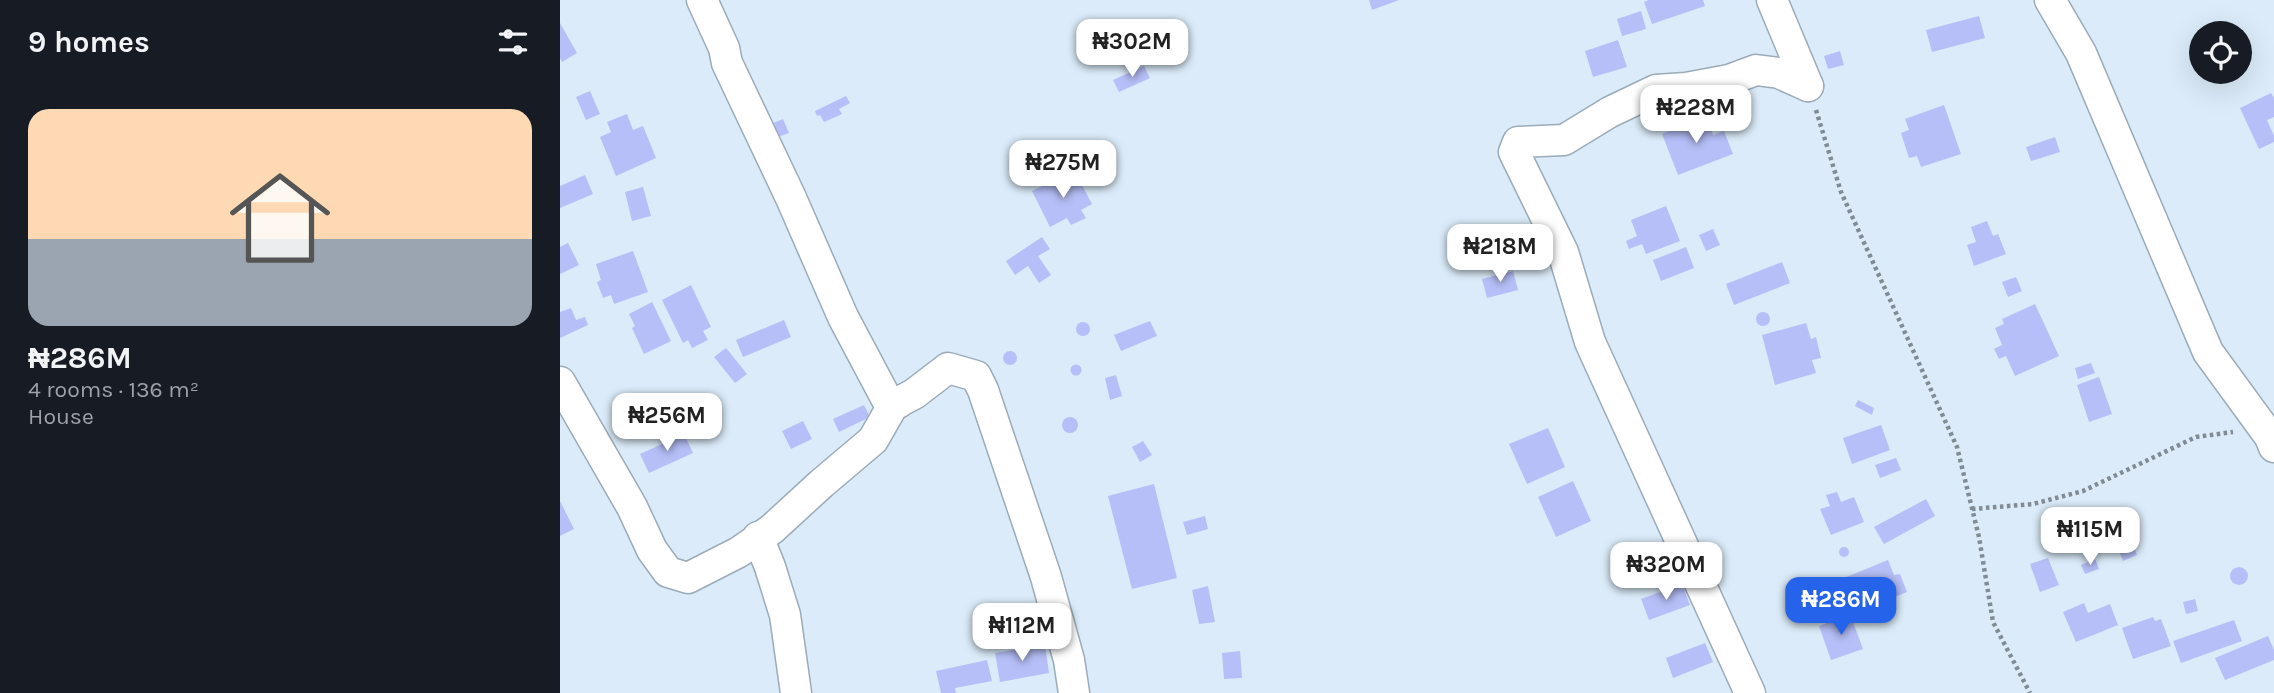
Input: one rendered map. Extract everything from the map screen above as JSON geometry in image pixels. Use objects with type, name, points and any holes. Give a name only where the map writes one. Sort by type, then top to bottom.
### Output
[{"type":"street","points":[[702,0],[724,48],[727,63],[791,198],[843,317],[886,398],[898,403]]},
{"type":"street","points":[[1772,0],[1808,86]]},
{"type":"street","points":[[2050,0],[2081,53],[2208,352],[2268,437]]},
{"type":"street","points":[[1750,693],[1590,342],[1563,252],[1514,152],[1518,142],[1564,140],[1610,112],[1656,90],[1729,80],[1756,70],[1779,74],[1808,86]]},
{"type":"street","points":[[560,382],[632,507],[652,550],[668,572],[688,578],[755,550],[772,529],[873,440],[893,405],[914,394],[948,368],[976,376],[984,390],[1046,578],[1069,660],[1074,693]]},
{"type":"street","points":[[755,550],[785,615],[796,693]]},
{"type":"path","points":[[1808,86],[1841,191],[1957,447],[1972,509],[1993,622],[2029,693]]},
{"type":"path","points":[[1972,509],[2033,504],[2083,491],[2196,438],[2268,437]]},
{"type":"building","points":[[1369,0],[1399,0],[1372,10]]},
{"type":"building","points":[[1703,0],[1705,6],[1652,24],[1644,2]]},
{"type":"building","points":[[1641,11],[1646,29],[1622,36],[1617,19]]},
{"type":"building","points":[[1979,16],[1985,38],[1932,52],[1926,30]]},
{"type":"building","points":[[560,23],[577,53],[562,62],[560,58]]},
{"type":"building","points":[[1618,40],[1627,67],[1593,77],[1585,51]]},
{"type":"building","points":[[1840,51],[1844,65],[1828,69],[1824,56]]},
{"type":"building","points":[[1144,66],[1150,78],[1119,92],[1113,80]]},
{"type":"building","points":[[590,91],[600,114],[586,120],[576,97]]},
{"type":"building","points":[[2271,93],[2274,98],[2274,117],[2267,120],[2274,142],[2259,149],[2240,108]]},
{"type":"building","points":[[846,96],[850,103],[839,109],[842,114],[824,122],[820,115],[817,116],[815,111]]},
{"type":"building","points":[[1944,105],[1961,154],[1921,167],[1917,156],[1909,158],[1901,133],[1909,130],[1905,119]]},
{"type":"building","points":[[627,114],[633,130],[643,126],[656,158],[616,176],[600,137],[611,132],[607,122]]},
{"type":"building","points":[[1695,114],[1697,121],[1707,117],[1713,135],[1724,131],[1733,154],[1678,175],[1662,134],[1685,125],[1683,118]]},
{"type":"building","points":[[783,119],[789,133],[772,139],[766,126]]},
{"type":"building","points":[[2055,137],[2060,152],[2031,161],[2026,147]]},
{"type":"building","points":[[1074,170],[1092,204],[1081,210],[1086,218],[1071,225],[1067,218],[1050,227],[1032,191]]},
{"type":"building","points":[[585,175],[593,194],[560,208],[560,186]]},
{"type":"building","points":[[643,187],[651,216],[632,221],[625,192]]},
{"type":"building","points":[[1666,206],[1680,241],[1646,254],[1642,244],[1629,249],[1626,241],[1637,236],[1631,220]]},
{"type":"building","points":[[1987,221],[1993,236],[1998,234],[2006,254],[1974,266],[1967,245],[1976,242],[1971,227]]},
{"type":"building","points":[[1713,229],[1720,245],[1706,251],[1699,235]]},
{"type":"building","points":[[1042,237],[1050,249],[1038,256],[1051,275],[1039,283],[1028,266],[1015,275],[1006,261]]},
{"type":"building","points":[[568,243],[579,265],[560,274],[560,247]]},
{"type":"building","points":[[1686,247],[1694,268],[1661,281],[1653,260]]},
{"type":"building","points":[[633,251],[648,292],[614,304],[611,295],[603,298],[597,282],[601,280],[596,264]]},
{"type":"building","points":[[1782,262],[1790,283],[1734,305],[1726,284]]},
{"type":"building","points":[[1513,271],[1518,290],[1487,298],[1482,279]]},
{"type":"building","points":[[2016,277],[2022,291],[2008,297],[2002,282]]},
{"type":"building","points":[[691,285],[711,327],[703,331],[708,340],[692,348],[688,340],[683,343],[662,300]]},
{"type":"building","points":[[652,302],[671,341],[644,354],[632,328],[635,326],[629,314]]},
{"type":"building","points":[[2035,304],[2059,356],[2015,376],[2006,356],[1999,359],[1994,349],[2002,345],[1995,328],[2004,324],[2002,319]]},
{"type":"building","points":[[571,308],[576,320],[585,317],[588,325],[560,338],[560,312]]},
{"type":"building","points":[[1763,312],[1768,314],[1768,324],[1763,326],[1758,324],[1756,319],[1758,314]]},
{"type":"building","points":[[784,320],[791,337],[743,357],[736,340]]},
{"type":"building","points":[[1150,321],[1157,336],[1121,351],[1114,335]]},
{"type":"building","points":[[1080,322],[1086,322],[1090,329],[1086,336],[1080,336],[1076,332],[1076,326]]},
{"type":"building","points":[[1806,323],[1811,339],[1816,337],[1821,358],[1812,360],[1816,373],[1775,385],[1762,335]]},
{"type":"building","points":[[726,348],[747,374],[735,383],[714,357]]},
{"type":"building","points":[[1010,351],[1015,353],[1015,363],[1010,365],[1005,363],[1003,358],[1005,353]]},
{"type":"building","points":[[2091,363],[2095,373],[2078,379],[2075,368]]},
{"type":"building","points":[[1076,365],[1080,366],[1080,374],[1076,375],[1072,374],[1071,370],[1072,366]]},
{"type":"building","points":[[1116,375],[1122,396],[1110,400],[1105,378]]},
{"type":"building","points":[[2099,377],[2112,414],[2089,422],[2077,385]]},
{"type":"building","points":[[1858,400],[1874,408],[1872,415],[1855,406]]},
{"type":"building","points":[[864,405],[870,417],[839,432],[833,419]]},
{"type":"building","points":[[1070,417],[1078,425],[1070,433],[1062,425]]},
{"type":"building","points":[[803,421],[812,439],[791,449],[782,431]]},
{"type":"building","points":[[1881,425],[1890,450],[1852,464],[1843,438]]},
{"type":"building","points":[[1548,428],[1565,467],[1527,484],[1509,444]]},
{"type":"building","points":[[684,434],[693,453],[649,473],[640,454]]},
{"type":"building","points":[[1143,441],[1152,455],[1140,462],[1132,447]]},
{"type":"building","points":[[1896,458],[1901,470],[1880,478],[1875,465]]},
{"type":"building","points":[[1573,481],[1591,521],[1556,537],[1538,497]]},
{"type":"building","points":[[1154,484],[1177,578],[1132,589],[1108,496]]},
{"type":"building","points":[[1837,492],[1841,502],[1854,497],[1864,522],[1831,535],[1820,509],[1830,506],[1826,495]]},
{"type":"building","points":[[1926,499],[1935,516],[1884,544],[1874,527]]},
{"type":"building","points":[[560,501],[574,529],[560,536]]},
{"type":"building","points":[[1205,516],[1208,529],[1187,535],[1183,522]]},
{"type":"building","points":[[2132,542],[2137,555],[2123,561],[2118,548]]},
{"type":"building","points":[[1844,547],[1848,548],[1848,556],[1844,557],[1840,556],[1839,552],[1840,548]]},
{"type":"building","points":[[2048,558],[2059,585],[2040,592],[2030,564]]},
{"type":"building","points":[[2095,559],[2099,569],[2085,574],[2081,565]]},
{"type":"building","points":[[1888,560],[1894,575],[1900,574],[1907,592],[1858,612],[1844,578]]},
{"type":"building","points":[[2239,567],[2245,570],[2248,576],[2245,582],[2239,585],[2233,582],[2230,576],[2233,570]]},
{"type":"building","points":[[1682,584],[1690,605],[1649,620],[1641,599]]},
{"type":"building","points":[[1208,586],[1215,622],[1199,624],[1192,590]]},
{"type":"building","points":[[2195,599],[2198,611],[2186,614],[2183,602]]},
{"type":"building","points":[[2084,603],[2088,613],[2110,604],[2118,625],[2076,642],[2063,612]]},
{"type":"building","points":[[1850,614],[1863,649],[1831,660],[1819,626]]},
{"type":"building","points":[[2153,617],[2155,621],[2161,619],[2171,646],[2133,659],[2122,628]]},
{"type":"building","points":[[2234,620],[2242,641],[2181,663],[2173,641]]},
{"type":"building","points":[[2268,636],[2274,650],[2274,660],[2225,680],[2215,658]]},
{"type":"building","points":[[1705,643],[1713,662],[1673,678],[1666,658]]},
{"type":"building","points":[[1045,645],[1049,673],[1000,682],[995,653]]},
{"type":"building","points":[[1240,651],[1242,678],[1224,679],[1222,653]]},
{"type":"building","points":[[987,660],[992,681],[955,688],[956,693],[941,693],[936,671]]}]
